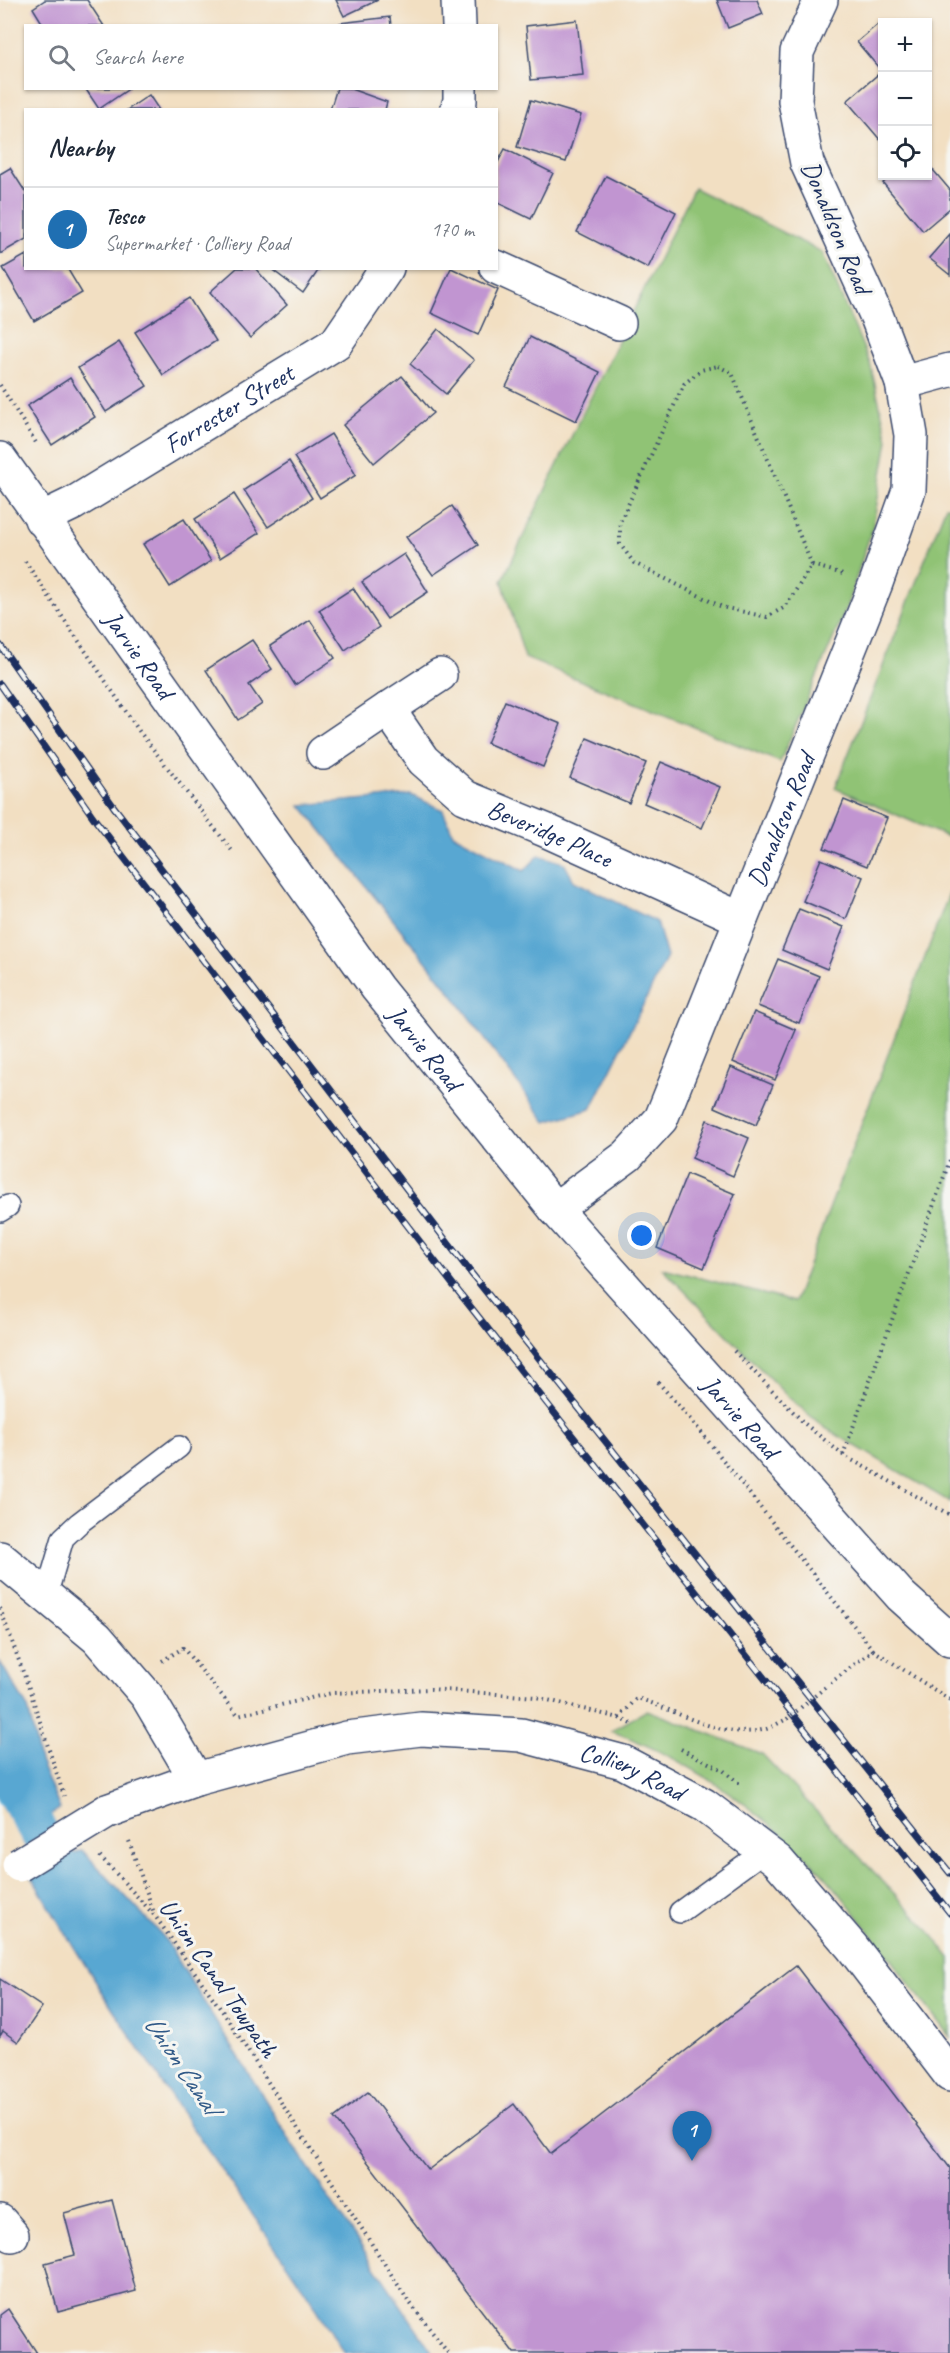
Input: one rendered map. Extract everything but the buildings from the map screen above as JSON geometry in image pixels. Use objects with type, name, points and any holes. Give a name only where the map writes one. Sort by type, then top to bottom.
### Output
[{"type":"street","points":[[458,0],[459,24]]},
{"type":"street","name":"Donaldson Road","points":[[555,1209],[627,1156],[661,1119],[876,583],[909,490],[911,435],[902,383],[877,317],[807,163],[795,101],[797,52],[821,0]]},
{"type":"street","points":[[458,108],[460,90]]},
{"type":"street","points":[[498,268],[618,323]]},
{"type":"street","name":"Forrester Street","points":[[41,519],[74,503],[336,343],[386,270]]},
{"type":"street","points":[[902,383],[950,370]]},
{"type":"street","name":"Jarvie Road","points":[[0,459],[377,988],[555,1209],[901,1596],[950,1640]]},
{"type":"street","points":[[323,753],[440,675]]},
{"type":"street","name":"Beveridge Place","points":[[388,709],[423,760],[465,797],[546,830],[741,919]]},
{"type":"street","points":[[0,1558],[97,1638],[147,1696],[196,1779]]},
{"type":"street","name":"Colliery Road","points":[[10,1871],[110,1809],[196,1779],[347,1738],[421,1729],[521,1735],[623,1762],[704,1805],[778,1861],[852,1947],[950,2075]]},
{"type":"lane","points":[[46,1596],[63,1538],[79,1523],[178,1448]]},
{"type":"lane","points":[[680,1912],[765,1851]]},
{"type":"path","points":[[718,366],[732,373],[812,565],[785,607],[767,617],[722,607],[634,563],[620,544],[620,522],[674,405],[684,384],[702,370],[718,366]]},
{"type":"path","points":[[0,385],[43,454]]},
{"type":"path","points":[[843,1455],[950,1160]]},
{"type":"path","points":[[729,1347],[805,1424],[843,1455],[950,1515]]},
{"type":"path","points":[[0,1608],[65,1800]]},
{"type":"path","points":[[873,1650],[950,1700]]},
{"type":"path","points":[[619,1718],[637,1698],[706,1725],[742,1732],[766,1729],[787,1719],[828,1686]]},
{"type":"path","points":[[110,1809],[131,1845],[155,1916]]},
{"type":"path","name":"Union Canal Towpath","points":[[92,1848],[155,1916],[225,2015],[407,2299],[448,2353]]},
{"type":"green space","points":[[694,188],[822,252],[870,363],[888,440],[873,526],[846,609],[780,762],[525,658],[502,581]]},
{"type":"green space","points":[[946,506],[950,506],[950,838],[835,788]]},
{"type":"green space","points":[[950,891],[950,1502],[825,1428],[788,1397],[662,1268],[794,1302]]},
{"type":"green space","points":[[647,1710],[762,1754],[927,1928],[950,1958],[950,2037],[841,1895],[798,1849],[724,1789],[670,1757],[611,1731]]},
{"type":"water","points":[[411,795],[443,810],[453,834],[524,871],[539,855],[564,863],[574,881],[657,922],[667,957],[591,1109],[546,1122],[446,986],[301,805]]},
{"type":"water","points":[[0,1662],[28,1708],[40,1761],[60,1809],[25,1828],[0,1782]]},
{"type":"water","points":[[82,1850],[163,1936],[294,2146],[433,2353],[345,2353],[341,2349],[300,2284],[126,2029],[31,1876]]},
{"type":"waterway","name":"Union Canal","points":[[0,1765],[66,1879]]},
{"type":"railway","points":[[0,645],[114,807],[471,1273],[950,1873]]},
{"type":"railway","points":[[0,684],[96,821],[454,1286],[950,1913]]},
{"type":"place","name":"Tesco","points":[[692,2161]]}]
